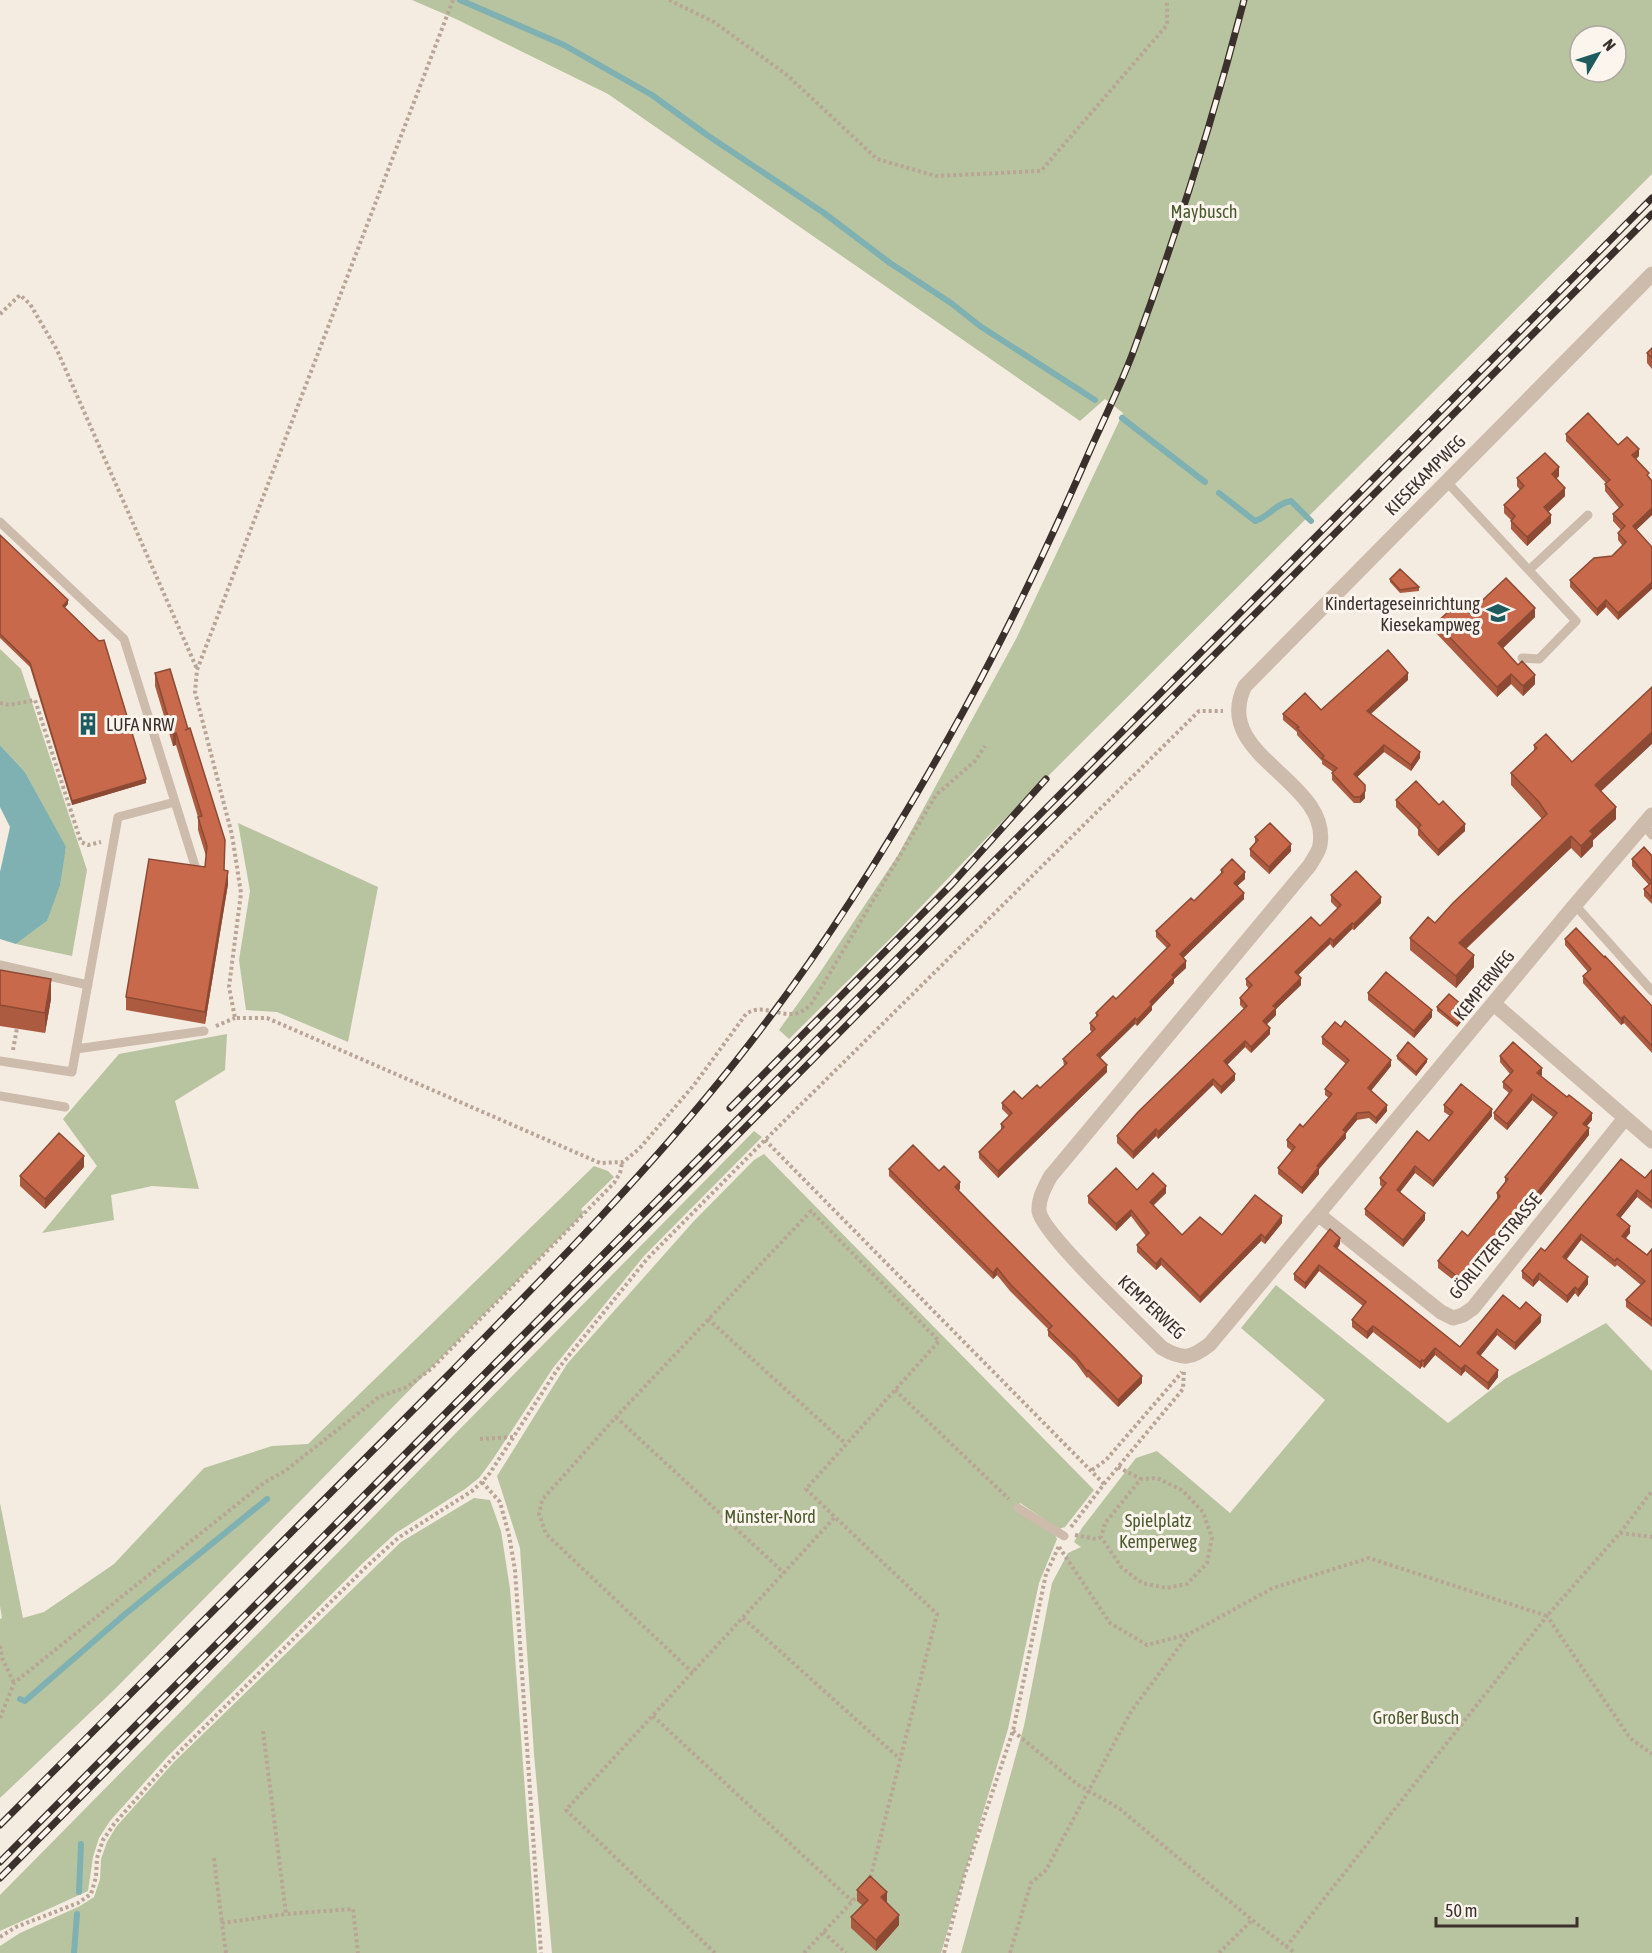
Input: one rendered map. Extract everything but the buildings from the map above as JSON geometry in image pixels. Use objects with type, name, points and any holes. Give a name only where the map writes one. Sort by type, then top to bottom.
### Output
[{"type":"street","name":"KIESEKAMPWEG","points":[[1238,711],[1239,697],[1245,686],[1652,274]]},
{"type":"street","name":"KEMPERWEG","points":[[1238,711],[1240,725],[1246,738],[1305,800],[1316,815],[1321,830],[1320,847],[1302,874],[1050,1176],[1041,1194],[1039,1212],[1054,1238],[1162,1348],[1175,1355],[1187,1357],[1199,1353],[1210,1344],[1575,905],[1649,825]]},
{"type":"street","points":[[1494,1004],[1652,1141]]},
{"type":"street","name":"GÖRLITZER STRASSE","points":[[1318,1215],[1441,1312],[1453,1318],[1463,1315],[1473,1308],[1625,1118]]},
{"type":"lane","points":[[1446,481],[1576,621],[1539,659],[1522,658]]},
{"type":"lane","points":[[1529,570],[1588,515]]},
{"type":"lane","points":[[0,522],[124,639],[196,869]]},
{"type":"lane","points":[[0,1061],[72,1072],[118,817],[175,802]]},
{"type":"lane","points":[[1575,905],[1652,991]]},
{"type":"lane","points":[[0,965],[88,985]]},
{"type":"lane","points":[[76,1049],[204,1031]]},
{"type":"lane","points":[[0,1096],[65,1107]]},
{"type":"lane","points":[[1018,1508],[1064,1536]]},
{"type":"path","points":[[235,1018],[229,987],[241,893],[232,835],[195,692],[197,670],[453,0]]},
{"type":"path","points":[[669,0],[714,21],[788,75],[878,159],[936,176],[1041,171],[1167,25],[1167,0]]},
{"type":"path","points":[[0,314],[20,295],[30,304],[57,350],[197,670]]},
{"type":"path","points":[[0,703],[9,705],[34,699],[81,842],[88,845],[114,838]]},
{"type":"path","points":[[0,1937],[16,1927],[78,1903],[91,1894],[96,1877],[97,1858],[103,1840],[114,1824],[171,1760],[398,1538],[472,1491],[482,1482],[557,1370],[647,1259],[1199,711],[1238,711]]},
{"type":"path","points":[[204,1031],[235,1018],[267,1018],[600,1163],[622,1162],[639,1149],[694,1085],[746,1014],[756,1010],[794,1014],[803,1011],[812,1003],[936,795],[975,761],[985,746]]},
{"type":"path","points":[[10,1063],[16,1028]]},
{"type":"path","points":[[765,1140],[1104,1484]]},
{"type":"path","points":[[0,1718],[14,1683],[265,1482],[285,1471],[379,1397],[407,1387],[431,1369],[614,1184],[620,1173],[622,1162]]},
{"type":"path","points":[[693,1673],[546,1534],[538,1514],[542,1500],[616,1417],[811,1211],[939,1341],[806,1488],[937,1614],[868,1884],[804,1953]]},
{"type":"path","points":[[708,1319],[846,1444]]},
{"type":"path","points":[[944,1953],[964,1877],[1013,1731],[1046,1574],[1064,1536],[1104,1484],[1184,1389],[1184,1370],[1106,1460],[1092,1470]]},
{"type":"path","points":[[895,1390],[1018,1508]]},
{"type":"path","points":[[616,1417],[784,1573]]},
{"type":"path","points":[[480,1439],[514,1437]]},
{"type":"path","points":[[1101,1537],[1122,1568],[1142,1583],[1166,1588],[1187,1584],[1207,1563],[1212,1538],[1203,1512],[1182,1490],[1157,1478],[1141,1479],[1118,1467]]},
{"type":"path","points":[[1101,1537],[1106,1523],[1141,1479]]},
{"type":"path","points":[[482,1482],[500,1502],[515,1570],[541,1953]]},
{"type":"path","points":[[1286,1947],[1547,1617],[1620,1533],[1652,1491]]},
{"type":"path","points":[[716,1953],[566,1810],[835,1517]]},
{"type":"path","points":[[1620,1533],[1652,1537]]},
{"type":"path","points":[[1064,1536],[1096,1539],[1101,1537]]},
{"type":"path","points":[[1058,1547],[1110,1623],[1147,1645],[1189,1634],[1273,1588],[1369,1558],[1547,1617],[1630,1738],[1652,1754]]},
{"type":"path","points":[[743,1618],[900,1760]]},
{"type":"path","points":[[1010,1953],[1031,1883],[1046,1870],[1132,1710],[1189,1634]]},
{"type":"path","points":[[0,1646],[2,1658],[14,1683]]},
{"type":"path","points":[[653,1716],[852,1901]]},
{"type":"path","points":[[263,1731],[286,1914]]},
{"type":"path","points":[[1013,1731],[1077,1784],[1120,1809],[1252,1920],[1295,1953]]},
{"type":"path","points":[[214,1858],[226,1953]]},
{"type":"path","points":[[222,1923],[286,1914],[353,1909],[358,1953]]},
{"type":"path","points":[[1219,1953],[1252,1920]]},
{"type":"path","points":[[823,1932],[846,1953]]},
{"type":"green space","name":"Maybusch","points":[[412,0],[1652,0],[1652,174],[997,827],[895,934],[789,1039],[779,1030],[898,855],[1016,639],[1123,413],[1105,399],[1080,421],[608,94],[456,19]]},
{"type":"green space","points":[[0,649],[21,669],[87,870],[72,956],[16,944],[47,921],[66,848],[25,772],[0,745]]},
{"type":"green space","points":[[238,823],[378,887],[348,1042],[277,1012],[246,1010],[239,960],[250,891]]},
{"type":"green space","points":[[227,1034],[225,1070],[175,1101],[199,1189],[152,1186],[111,1195],[114,1220],[42,1233],[97,1166],[63,1119],[119,1054]]},
{"type":"green space","points":[[754,1131],[762,1137],[644,1256],[553,1368],[479,1478],[396,1533],[168,1756],[110,1821],[99,1838],[93,1857],[88,1891],[0,1931],[0,1895]]},
{"type":"green space","name":"Münster-Nord","points":[[764,1154],[1094,1490],[1065,1527],[1059,1529],[1020,1503],[1018,1511],[1055,1535],[1057,1539],[1039,1583],[1008,1729],[941,1953],[552,1953],[534,1754],[520,1548],[497,1476],[567,1364],[693,1222],[754,1160]]},
{"type":"green space","points":[[594,1166],[608,1171],[614,1177],[581,1209],[584,1213],[114,1690],[0,1798],[0,1619],[2,1618],[0,1503],[23,1618],[44,1612],[114,1564],[204,1468],[272,1446],[308,1444]]},
{"type":"green space","name":"Großer Busch","points":[[1276,1285],[1448,1423],[1505,1379],[1606,1323],[1652,1371],[1652,1953],[961,1953],[1024,1726],[1052,1583],[1068,1553],[1081,1547],[1074,1542],[1082,1528],[1136,1458],[1157,1451],[1230,1513],[1325,1400],[1241,1328]]},
{"type":"green space","points":[[474,1498],[490,1500],[501,1531],[510,1589],[537,1953],[0,1953],[0,1946],[20,1933],[80,1906],[94,1897],[100,1879],[101,1859],[107,1842],[116,1827],[174,1762],[401,1542]]},
{"type":"water","points":[[0,745],[25,772],[66,847],[60,885],[47,921],[16,944],[0,939],[0,872],[10,827],[0,807]]},
{"type":"waterway","points":[[460,0],[564,45],[652,95],[707,135],[824,213],[980,326],[1095,400]]},
{"type":"waterway","points":[[1122,418],[1205,482]]},
{"type":"waterway","points":[[1219,493],[1255,521],[1281,504],[1291,501],[1311,521]]},
{"type":"waterway","points":[[20,1699],[25,1701],[124,1615],[267,1499]]},
{"type":"waterway","points":[[79,1892],[81,1844]]},
{"type":"waterway","points":[[74,1953],[77,1914]]},
{"type":"railway","points":[[0,1825],[446,1377],[595,1223],[702,1103],[799,978],[885,847],[938,758],[1046,548],[1132,355],[1178,223],[1244,0]]},
{"type":"railway","points":[[0,1862],[1652,198]]},
{"type":"railway","points":[[0,1878],[1652,214]]},
{"type":"railway","points":[[730,1108],[952,884],[1046,779]]},
{"type":"place","name":"Kindertageseinrichtung Kiesekampweg","points":[[1498,613]]},
{"type":"place","name":"LUFA NRW","points":[[88,724]]},
{"type":"park label","name":"Spielplatz Kemperweg","points":[[1158,1530]]}]
